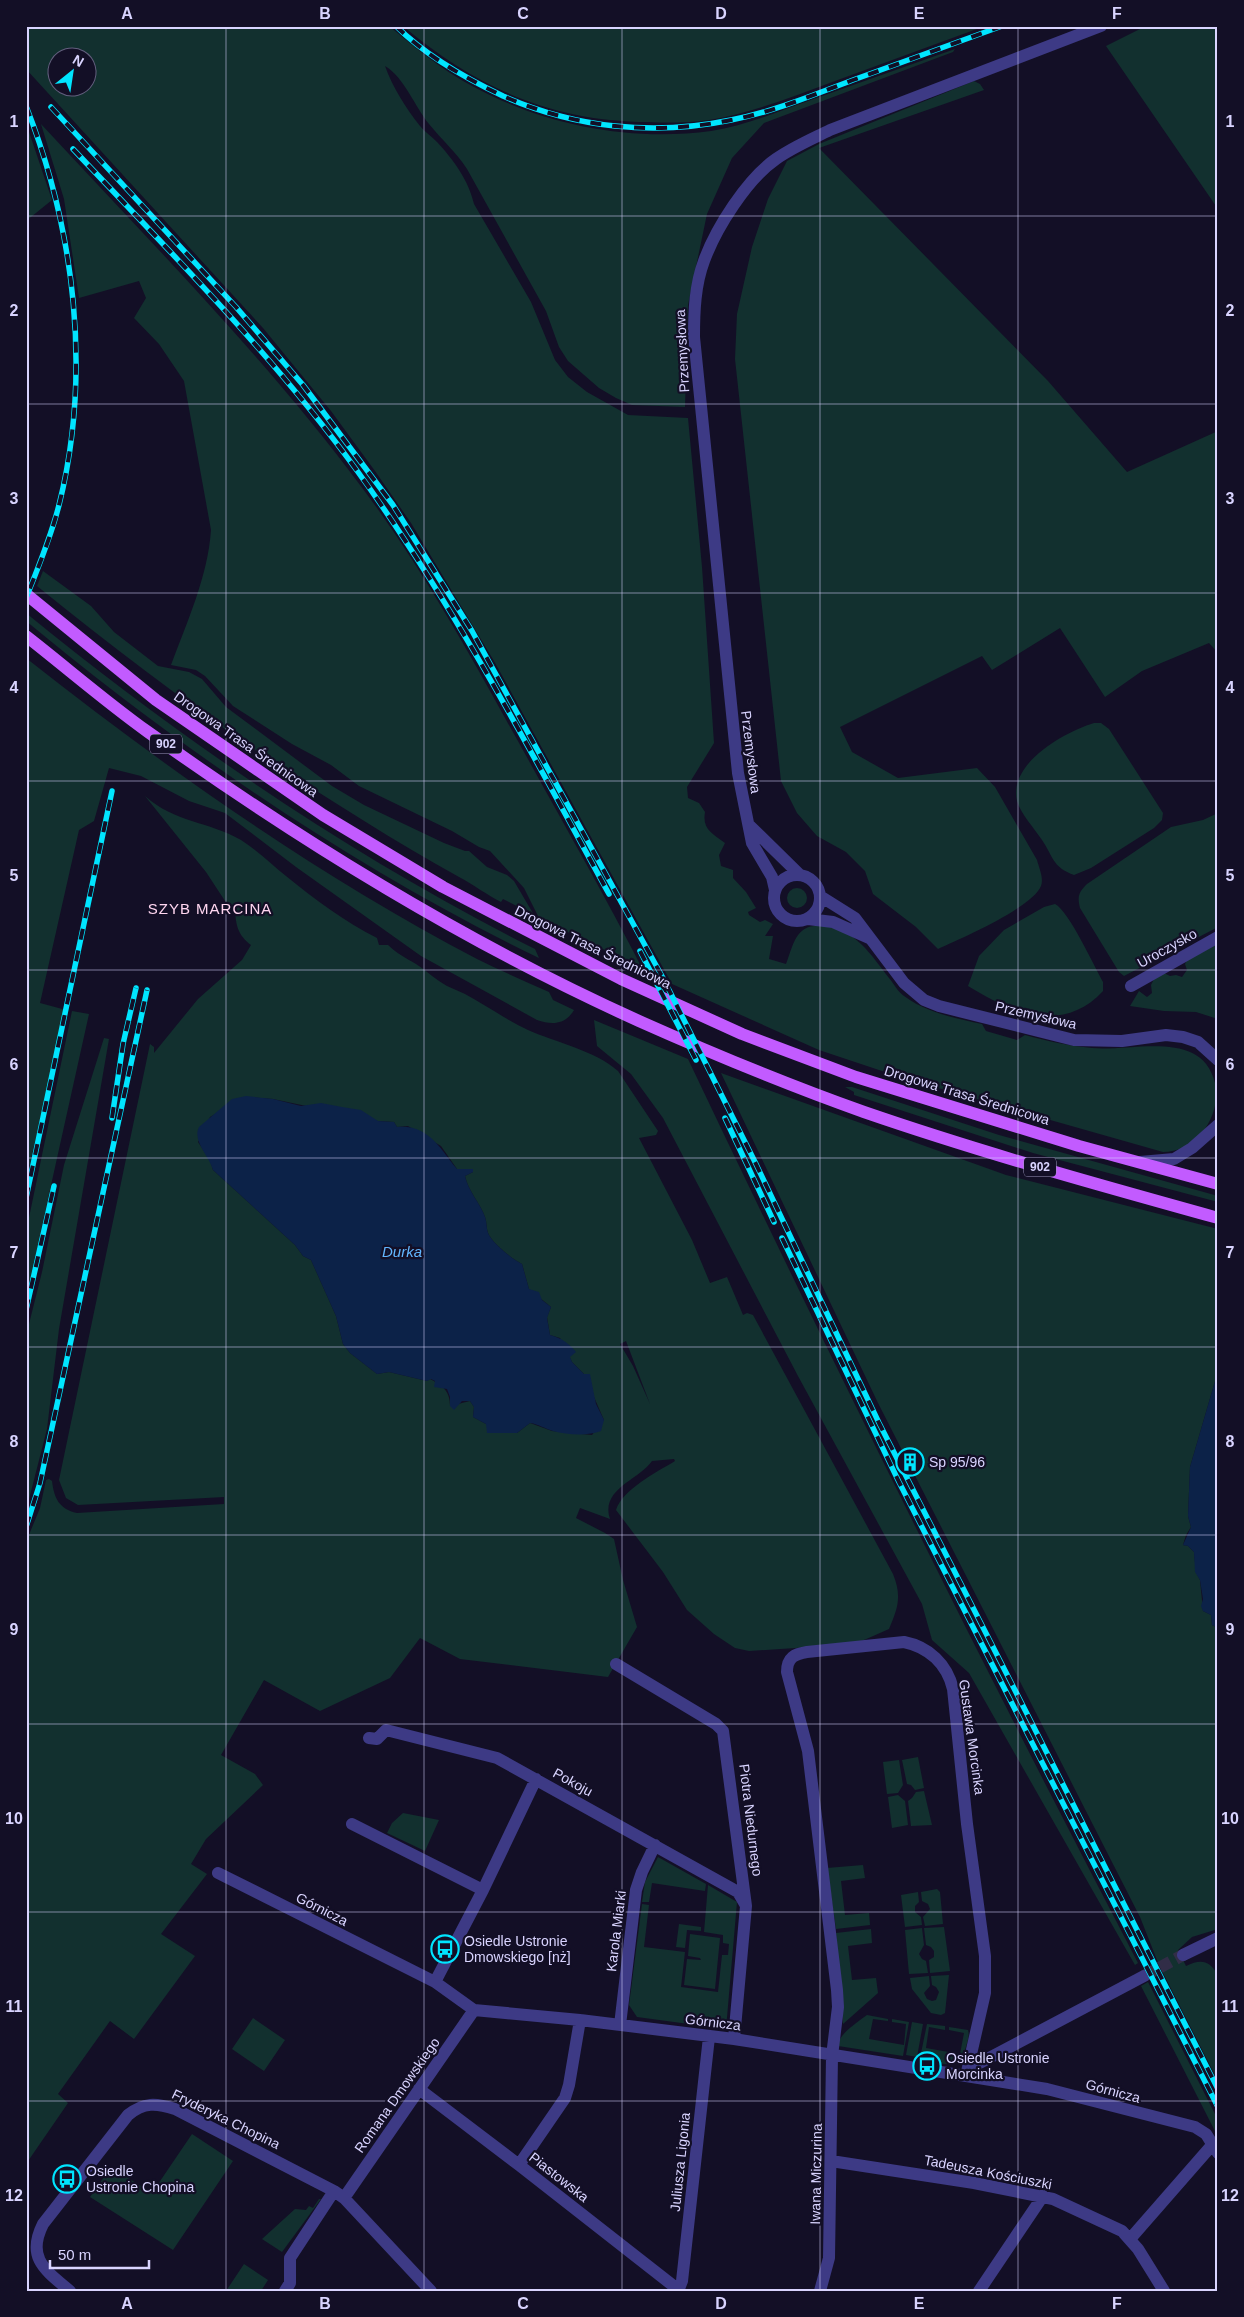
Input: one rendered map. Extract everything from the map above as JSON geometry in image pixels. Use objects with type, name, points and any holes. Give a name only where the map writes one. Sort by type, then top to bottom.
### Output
[{"type":"main road","name":"Drogowa Trasa Średnicowa","points":[[26,594],[156,700],[315,809],[443,887],[620,979],[742,1034],[856,1076],[1079,1146],[1218,1184]]},
{"type":"main road","name":"902","points":[[26,636],[146,731],[313,843],[442,921],[539,973],[638,1020],[742,1065],[864,1112],[1073,1178],[1218,1218]]},
{"type":"street","name":"Przemysłowa","points":[[775,890],[772,877],[752,843],[750,826],[742,804],[738,773],[694,337],[694,305],[704,261],[719,230],[761,171],[797,146],[856,119],[1101,26]]},
{"type":"street","name":"Przemysłowa","points":[[750,826],[799,874]]},
{"type":"street","points":[[799,874],[814,882],[820,896],[817,909],[808,919],[794,921],[782,916],[774,904],[775,890],[784,878],[799,874]]},
{"type":"street","name":"Przemysłowa","points":[[820,896],[855,918],[904,983],[924,1000],[939,1006],[1074,1040],[1122,1041],[1166,1035],[1183,1037],[1198,1042],[1218,1060]]},
{"type":"street","name":"Przemysłowa","points":[[808,919],[833,922],[869,938]]},
{"type":"street","name":"Uroczysko","points":[[1131,986],[1218,937]]},
{"type":"street","points":[[1138,1162],[1174,1159],[1192,1148],[1218,1125]]},
{"type":"street","name":"Gustawa Morcinka","points":[[832,2056],[838,2007],[837,1990],[809,1761],[797,1705],[786,1672],[787,1664],[794,1655],[800,1653],[904,1642],[916,1645],[938,1659],[946,1669],[953,1689],[967,1824],[985,1956],[985,1993],[966,2076]]},
{"type":"street","name":"Piotra Niedurnego","points":[[616,1664],[716,1724],[723,1731],[746,1906],[734,2039]]},
{"type":"street","name":"Pokoju","points":[[370,1738],[377,1739],[386,1730],[484,1753],[510,1763],[738,1892],[746,1906]]},
{"type":"street","points":[[435,1982],[483,1890],[536,1779]]},
{"type":"street","points":[[352,1824],[483,1890]]},
{"type":"street","name":"Karola Miarki","points":[[620,2025],[636,1890],[655,1845]]},
{"type":"street","name":"Górnicza","points":[[218,1873],[435,1982],[474,2010],[580,2020],[734,2039],[1047,2089],[1195,2127],[1206,2134],[1216,2149]]},
{"type":"street","points":[[1182,1955],[1218,1938]]},
{"type":"street","points":[[966,2076],[974,2066],[1144,1976]]},
{"type":"street","name":"Romana Dmowskiego","points":[[285,2291],[290,2283],[290,2258],[419,2089],[474,2010]]},
{"type":"street","points":[[520,2165],[565,2098],[580,2020]]},
{"type":"street","name":"Juliusza Ligonia","points":[[679,2290],[684,2263],[709,2036]]},
{"type":"street","name":"Iwana Miczurina","points":[[820,2291],[829,2258],[832,2056]]},
{"type":"street","name":"Piastowska","points":[[419,2089],[520,2165],[679,2290]]},
{"type":"street","name":"Fryderyka Chopina","points":[[70,2291],[40,2263],[36,2246],[38,2234],[43,2224],[128,2115],[148,2103],[160,2104],[176,2109],[339,2194],[431,2291]]},
{"type":"street","points":[[1130,2239],[1216,2149]]},
{"type":"street","name":"Tadeusza Kościuszki","points":[[831,2161],[965,2181],[1044,2196],[1122,2231],[1130,2239],[1164,2291]]},
{"type":"street","points":[[978,2291],[1044,2196]]},
{"type":"green space","points":[[26,26],[389,26],[429,58],[461,80],[500,100],[528,111],[588,127],[619,132],[680,134],[723,129],[748,122],[955,49],[953,52],[764,123],[732,158],[707,214],[688,305],[685,407],[632,405],[599,388],[568,361],[559,347],[546,311],[467,169],[429,124],[398,77],[385,66],[396,90],[410,112],[460,171],[472,195],[474,204],[531,302],[555,360],[568,377],[587,392],[628,415],[688,418],[702,567],[714,743],[687,787],[688,798],[699,803],[705,812],[704,818],[707,827],[725,843],[719,855],[721,866],[733,870],[733,878],[746,892],[756,908],[748,912],[749,915],[760,922],[765,920],[773,924],[765,936],[773,936],[769,959],[786,964],[794,942],[802,931],[814,926],[834,928],[862,944],[904,996],[932,1011],[982,1024],[986,1031],[1017,1040],[1025,1035],[1058,1043],[1092,1048],[1163,1046],[1181,1049],[1196,1055],[1208,1066],[1216,1090],[1216,1103],[1212,1116],[1199,1137],[1184,1147],[1163,1152],[903,1078],[819,1050],[672,984],[494,661],[411,523],[375,471],[331,411],[263,328],[53,98],[98,98],[98,48],[48,48],[48,93],[26,69]]},
{"type":"green space","points":[[403,26],[985,26],[757,109],[709,120],[671,123],[613,120],[547,108],[487,83],[431,48]]},
{"type":"green space","points":[[1146,26],[1218,26],[1218,209],[1106,46]]},
{"type":"green space","points":[[974,81],[980,84],[984,90],[819,148],[1048,381],[1127,472],[1218,431],[1218,653],[1209,643],[1142,671],[1105,697],[1060,628],[992,670],[982,656],[840,727],[852,752],[898,778],[977,768],[995,787],[1037,860],[1042,883],[1035,895],[994,922],[938,949],[916,927],[873,894],[865,871],[846,852],[817,836],[797,813],[781,781],[735,359],[737,314],[752,247],[768,199],[787,161],[819,144]]},
{"type":"green space","points":[[26,123],[52,200],[26,221]]},
{"type":"green space","points":[[41,124],[166,257],[287,393],[386,521],[409,554],[470,656],[642,968],[539,918],[524,888],[490,851],[359,786],[331,765],[292,744],[233,706],[205,676],[196,670],[171,665],[201,582],[206,564],[211,530],[184,381],[159,344],[134,318],[146,298],[139,281],[79,298],[64,199]]},
{"type":"green space","points":[[43,571],[91,606],[114,632],[158,666],[189,672],[202,679],[226,707],[332,786],[364,805],[444,843],[469,851],[487,867],[507,875],[514,881],[534,915],[503,899],[501,902],[403,845],[295,776],[189,703],[37,586]]},
{"type":"green space","points":[[26,613],[86,661],[208,752],[272,795],[401,876],[535,949],[539,958],[403,886],[337,847],[272,805],[147,716],[86,669],[26,621]]},
{"type":"green space","points":[[26,658],[189,780],[301,856],[418,927],[477,959],[549,992],[553,1000],[574,1010],[567,1019],[562,1021],[548,1023],[537,1020],[421,956],[296,867],[225,813],[189,801],[141,776],[109,768],[94,821],[79,830],[40,1003],[66,1010],[26,1180]]},
{"type":"green space","points":[[1094,723],[1101,723],[1109,729],[1163,813],[1162,820],[1154,828],[1091,868],[1074,875],[1057,865],[1025,816],[1017,801],[1017,787],[1021,774],[1041,751],[1068,734]]},
{"type":"green space","points":[[145,796],[168,812],[241,840],[318,901],[377,938],[379,945],[388,945],[447,986],[473,998],[520,1026],[587,1052],[618,1071],[658,1131],[656,1135],[639,1138],[692,1240],[710,1283],[727,1277],[743,1315],[747,1313],[753,1315],[893,1574],[896,1582],[898,1602],[889,1629],[855,1644],[749,1651],[735,1648],[714,1634],[687,1610],[663,1572],[616,1510],[620,1502],[633,1488],[675,1461],[674,1459],[652,1461],[646,1468],[615,1492],[608,1509],[610,1519],[580,1508],[576,1518],[614,1539],[623,1580],[637,1627],[608,1677],[460,1659],[420,1638],[390,1678],[320,1711],[264,1680],[221,1755],[255,1774],[263,1785],[206,1839],[191,1864],[207,1874],[161,1934],[195,1956],[134,2039],[110,2021],[58,2094],[68,2103],[26,2164],[26,1542],[40,1508],[46,1480],[49,1479],[52,1481],[56,1498],[62,1506],[77,1513],[224,1504],[224,1497],[78,1505],[66,1498],[59,1480],[150,1044],[154,1047],[154,1053],[198,999],[242,960],[251,945],[238,930],[235,910],[229,907],[206,872]],"holes":[[[246,1097],[273,1099],[378,1121],[394,1122],[397,1127],[408,1126],[441,1146],[457,1169],[473,1172],[465,1176],[485,1217],[490,1237],[503,1250],[522,1264],[529,1289],[551,1307],[547,1317],[550,1335],[560,1338],[572,1362],[584,1374],[604,1420],[592,1435],[552,1431],[530,1423],[517,1433],[486,1424],[473,1417],[474,1407],[470,1401],[450,1406],[449,1396],[445,1390],[430,1379],[427,1381],[389,1372],[377,1374],[350,1353],[343,1344],[336,1316],[311,1260],[303,1256],[295,1245],[213,1170],[210,1160],[198,1142],[210,1117]],[[626,1341],[650,1404],[633,1366],[620,1344]]]},
{"type":"green space","points":[[1218,813],[1218,927],[1124,976],[1119,972],[1080,908],[1080,892],[1087,884],[1171,827],[1203,820]]},
{"type":"green space","points":[[793,888],[801,888],[807,894],[807,902],[801,908],[793,908],[787,902],[787,894]]},
{"type":"green space","points":[[1055,904],[1067,917],[1081,940],[1103,982],[1103,991],[1087,1004],[1071,1012],[1054,1016],[1036,1015],[1019,1011],[1001,1004],[968,986],[979,956],[1004,930],[1044,907]]},
{"type":"green space","points":[[1218,941],[1218,1019],[1196,1012],[1164,1011],[1130,1006],[1139,991],[1147,997],[1152,993],[1151,985],[1155,977],[1164,973],[1170,976],[1182,977],[1187,970],[1185,964],[1187,960]]},
{"type":"green space","points":[[72,1011],[89,1014],[26,1298],[26,1232]]},
{"type":"green space","points":[[594,1020],[688,1059],[909,1514],[1022,1739],[1138,1963],[1135,1965],[969,1673],[932,1640],[922,1604],[798,1376],[663,1118],[631,1074],[597,1046]]},
{"type":"green space","points":[[104,1038],[109,1039],[59,1329],[47,1429],[26,1511],[26,1336],[42,1272],[64,1165]]},
{"type":"green space","points":[[721,1073],[1006,1175],[1218,1229],[1218,1371],[1190,1467],[1188,1516],[1191,1527],[1183,1545],[1188,1546],[1194,1552],[1196,1572],[1200,1580],[1203,1611],[1211,1615],[1212,1625],[1218,1628],[1218,1929],[1192,1937],[1178,1950],[1186,1966],[1196,1962],[1204,1962],[1211,1966],[1218,1975],[1218,2081],[1159,1965],[1140,1917],[878,1403]]},
{"type":"green space","points":[[845,1087],[852,1087],[999,1135],[1218,1196],[1218,1202],[1033,1153],[854,1095],[854,1092]]},
{"type":"green space","points":[[918,1757],[924,1788],[915,1790],[911,1785],[907,1784],[902,1760]]},
{"type":"green space","points":[[899,1760],[903,1785],[898,1793],[887,1794],[883,1762]]},
{"type":"green space","points":[[924,1791],[932,1825],[911,1826],[908,1801],[916,1792]]},
{"type":"green space","points":[[898,1795],[905,1801],[908,1825],[892,1828],[888,1797]]},
{"type":"green space","points":[[403,1813],[439,1820],[425,1851],[387,1833],[392,1823]]},
{"type":"green space","points":[[658,1857],[706,1884],[705,1891],[652,1883],[649,1902],[642,1902],[645,1882]]},
{"type":"green space","points":[[863,1865],[865,1878],[841,1881],[845,1915],[869,1913],[870,1925],[836,1929],[827,1868]]},
{"type":"green space","points":[[708,1885],[737,1902],[726,2029],[637,2017],[629,2005],[642,1904],[649,1905],[644,1947],[685,1952],[681,1987],[718,1992],[722,1955],[728,1955],[729,1944],[723,1943],[723,1935],[704,1932]]},
{"type":"green space","points":[[937,1889],[940,1892],[943,1924],[925,1926],[923,1917],[930,1909],[928,1904],[922,1901],[921,1892]]},
{"type":"green space","points":[[918,1892],[919,1902],[915,1906],[915,1912],[921,1917],[922,1925],[905,1927],[901,1895]]},
{"type":"green space","points":[[679,1924],[701,1927],[701,1931],[687,1930],[685,1948],[676,1947]]},
{"type":"green space","points":[[944,1927],[950,1971],[930,1973],[929,1960],[934,1957],[934,1951],[926,1945],[924,1928]]},
{"type":"green space","points":[[922,1928],[924,1945],[919,1954],[926,1961],[928,1973],[909,1974],[905,1930]]},
{"type":"green space","points":[[871,1929],[872,1943],[848,1946],[852,1980],[876,1978],[878,1993],[843,2024],[836,1933]]},
{"type":"green space","points":[[690,1934],[720,1938],[715,1989],[684,1985],[687,1959],[701,1960],[700,1958],[688,1956]]},
{"type":"green space","points":[[949,1975],[945,2013],[941,2015],[931,2013],[912,1989],[910,1978],[929,1976],[930,1986],[924,1993],[927,1999],[932,2001],[936,2000],[939,1992],[932,1985],[931,1976]]},
{"type":"green space","points":[[1148,1982],[1218,2120],[1218,2137],[1141,1986]]},
{"type":"green space","points":[[867,2015],[888,2019],[888,2021],[873,2019],[869,2039],[904,2045],[906,2024],[892,2022],[892,2019],[909,2022],[903,2056],[838,2046],[841,2037]]},
{"type":"green space","points":[[253,2018],[285,2040],[264,2071],[232,2049]]},
{"type":"green space","points":[[912,2022],[923,2024],[917,2057],[906,2055]]},
{"type":"green space","points":[[927,2024],[945,2026],[945,2030],[929,2027],[926,2048],[960,2054],[964,2033],[949,2030],[949,2027],[968,2030],[965,2050],[958,2062],[947,2064],[920,2058]]},
{"type":"green space","points":[[192,2134],[233,2161],[173,2250],[90,2197],[111,2167],[152,2193]]},
{"type":"green space","points":[[321,2199],[282,2252],[262,2239],[295,2209],[306,2210],[309,2206],[313,2208]]},
{"type":"green space","points":[[244,2264],[268,2280],[261,2291],[226,2291]]},
{"type":"water","name":"Durka","points":[[246,1096],[273,1099],[301,1106],[321,1103],[361,1110],[378,1121],[394,1122],[397,1127],[417,1129],[433,1139],[457,1169],[473,1169],[473,1172],[465,1176],[485,1217],[490,1237],[503,1250],[522,1264],[529,1289],[539,1292],[542,1300],[551,1307],[547,1318],[550,1335],[561,1339],[571,1346],[576,1352],[570,1357],[572,1362],[584,1374],[590,1374],[596,1404],[604,1420],[601,1431],[584,1434],[565,1433],[530,1423],[517,1433],[487,1433],[486,1424],[473,1417],[474,1407],[470,1401],[462,1401],[454,1410],[450,1406],[450,1397],[447,1389],[434,1387],[435,1381],[431,1379],[427,1381],[389,1372],[377,1374],[350,1353],[343,1344],[336,1316],[311,1260],[303,1256],[295,1245],[213,1170],[199,1143],[197,1132],[199,1127],[232,1099]]},
{"type":"water","points":[[1218,1371],[1218,1628],[1212,1625],[1211,1615],[1203,1611],[1201,1606],[1203,1599],[1200,1580],[1195,1572],[1194,1552],[1188,1546],[1183,1545],[1191,1527],[1188,1516],[1190,1467]]},
{"type":"tunnel","points":[[1144,1976],[1183,1955]]},
{"type":"railway","points":[[396,26],[446,66],[503,96],[530,107],[586,122],[644,128],[702,125],[762,112],[793,103],[1002,26]]},
{"type":"railway","points":[[26,106],[43,154],[67,252],[76,354],[75,405],[69,455],[59,505],[48,541],[26,598]]},
{"type":"railway","points":[[51,107],[236,307],[303,385],[393,505],[472,631],[663,978],[755,1162],[879,1423],[1218,2089]]},
{"type":"railway","points":[[73,149],[257,346],[326,429],[358,472],[393,522],[459,626],[609,894]]},
{"type":"railway","points":[[26,1198],[112,791]]},
{"type":"railway","points":[[640,951],[696,1060]]},
{"type":"railway","points":[[112,1118],[123,1044],[136,988]]},
{"type":"railway","points":[[26,1527],[40,1483],[147,990]]},
{"type":"railway","points":[[725,1118],[774,1222]]},
{"type":"railway","points":[[26,1310],[54,1186]]},
{"type":"railway","points":[[782,1238],[899,1482],[1218,2107]]},
{"type":"place","name":"Sp 95/96","points":[[910,1462]]},
{"type":"place","name":"Osiedle Ustronie Dmowskiego [nż]","points":[[445,1949]]},
{"type":"place","name":"Osiedle Ustronie Morcinka","points":[[927,2066]]},
{"type":"place","name":"Osiedle Ustronie Chopina","points":[[67,2179]]},
{"type":"district","name":"SZYB MARCINA","points":[[210,909]]}]
